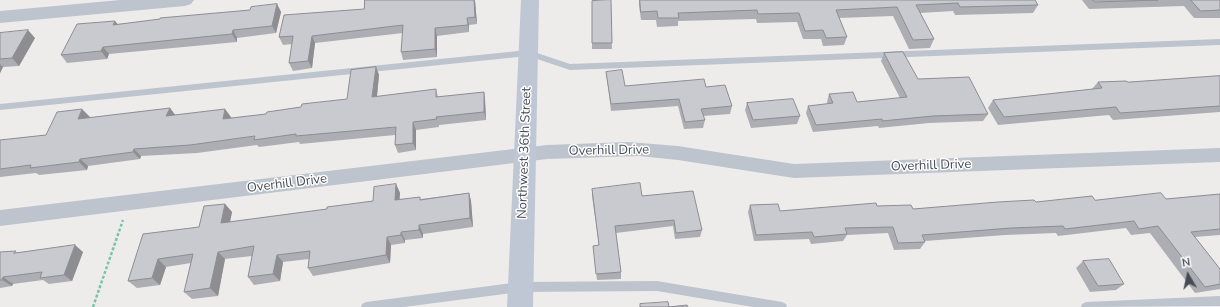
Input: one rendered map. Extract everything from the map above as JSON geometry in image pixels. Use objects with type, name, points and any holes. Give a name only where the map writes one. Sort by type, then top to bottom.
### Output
[{"type":"main road","name":"Northwest 36th Street","points":[[520,297],[530,0]]},
{"type":"street","points":[[0,16],[185,0]]},
{"type":"street","name":"Overhill Drive","points":[[0,218],[547,152],[637,149],[668,152],[762,168],[794,170],[1220,155]]},
{"type":"lane","points":[[0,107],[528,53],[570,67],[1220,42]]},
{"type":"lane","points":[[366,307],[657,286],[782,307]]},
{"type":"lane","points":[[1086,307],[1220,301]]},
{"type":"path","points":[[93,307],[129,203]]},
{"type":"building","points":[[365,0],[474,0],[475,17],[467,18],[468,25],[435,28],[435,49],[401,52],[403,25],[312,36],[308,61],[289,63],[293,36],[279,37],[284,15],[364,9]]},
{"type":"building","points":[[611,0],[612,43],[592,43],[592,1]]},
{"type":"building","points":[[640,0],[1035,0],[1038,5],[960,7],[958,3],[916,5],[934,39],[913,40],[897,7],[836,10],[847,37],[826,38],[823,30],[805,31],[799,13],[758,14],[757,10],[678,13],[679,18],[658,18],[657,11],[641,12]]},
{"type":"building","points":[[1093,0],[1158,0],[1095,2]]},
{"type":"building","points":[[1191,0],[1220,0],[1220,10],[1201,11]]},
{"type":"building","points":[[277,4],[272,26],[233,30],[232,34],[103,47],[101,51],[61,55],[77,24],[115,21],[113,25],[160,18],[250,10],[251,7]]},
{"type":"building","points":[[28,30],[12,58],[0,59],[0,33]]},
{"type":"building","points":[[903,52],[918,79],[969,77],[988,114],[933,116],[882,121],[882,119],[816,125],[808,106],[833,103],[829,94],[853,92],[857,102],[907,97],[884,53]]},
{"type":"building","points":[[376,67],[372,97],[436,89],[436,97],[484,92],[484,112],[436,117],[437,119],[413,122],[413,143],[395,145],[396,127],[296,136],[296,134],[254,140],[255,136],[190,145],[134,149],[133,152],[80,159],[79,162],[30,168],[31,165],[0,169],[0,140],[46,135],[57,112],[82,109],[78,119],[170,108],[166,116],[225,109],[223,119],[266,114],[267,112],[301,107],[302,104],[347,99],[351,70]]},
{"type":"building","points":[[622,70],[625,86],[704,79],[706,87],[725,85],[732,106],[701,109],[705,120],[685,122],[679,99],[611,104],[606,72]]},
{"type":"building","points":[[1220,76],[1220,106],[1120,113],[1116,107],[1004,117],[993,100],[1102,88],[1098,82],[1128,82]]},
{"type":"building","points":[[793,99],[800,116],[753,120],[747,103]]},
{"type":"building","points":[[640,183],[642,196],[693,191],[702,230],[676,233],[674,220],[615,226],[621,272],[596,274],[593,246],[599,245],[592,189]]},
{"type":"building","points":[[396,184],[395,200],[420,197],[420,200],[469,193],[470,218],[419,225],[419,230],[401,232],[401,235],[387,237],[386,255],[308,268],[310,251],[277,255],[273,274],[248,277],[254,246],[218,252],[210,288],[184,292],[193,254],[158,259],[152,278],[128,281],[143,234],[199,227],[204,206],[225,204],[221,223],[327,209],[327,207],[373,201],[374,187]]},
{"type":"building","points":[[1161,193],[1166,199],[1220,194],[1220,229],[1191,232],[1220,269],[1220,284],[1205,287],[1158,226],[1139,229],[1134,221],[1065,229],[1063,226],[1011,228],[922,235],[925,242],[898,243],[893,227],[845,228],[847,234],[814,237],[812,232],[756,235],[750,205],[778,204],[780,211],[876,203],[877,206],[911,205],[913,209],[998,202],[1034,200],[1036,202],[1092,196],[1095,200]]},
{"type":"building","points":[[75,245],[64,275],[40,278],[42,272],[3,277],[2,280],[0,280],[0,252],[16,251],[14,253]]},
{"type":"building","points":[[1109,259],[1124,284],[1098,286],[1083,261]]},
{"type":"building","points":[[668,302],[669,307],[640,307],[640,304]]},
{"type":"building","points":[[687,305],[688,307],[669,307]]}]
